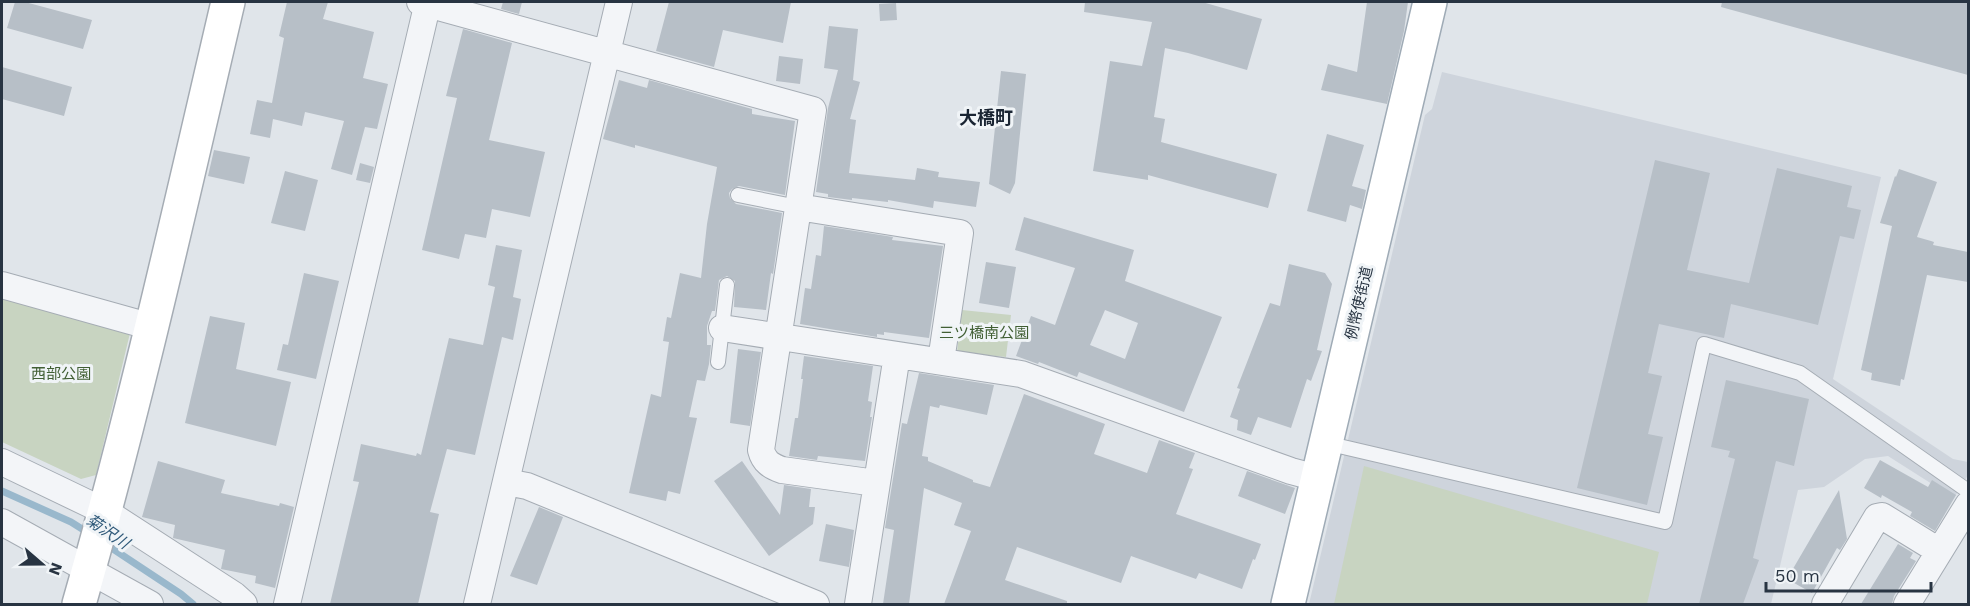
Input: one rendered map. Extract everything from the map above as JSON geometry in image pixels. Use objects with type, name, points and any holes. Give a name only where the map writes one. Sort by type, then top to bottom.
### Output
[{"type":"main road","points":[[79,604],[104,518],[152,327],[228,2]]},
{"type":"main road","name":"例幣使街道","points":[[1288,604],[1430,2]]},
{"type":"street","points":[[287,604],[425,2],[813,110],[761,450],[763,458],[771,466],[782,470],[876,483]]},
{"type":"street","points":[[477,604],[619,2]]},
{"type":"street","points":[[798,207],[960,233],[941,362]]},
{"type":"street","points":[[2,285],[152,327]]},
{"type":"street","points":[[722,328],[1021,374],[1317,478]]},
{"type":"street","points":[[858,604],[897,354]]},
{"type":"street","points":[[2,462],[104,518],[234,595],[244,604]]},
{"type":"street","points":[[506,482],[527,486],[816,604]]},
{"type":"street","points":[[1907,604],[1968,505]]},
{"type":"street","points":[[1825,604],[1877,517],[1882,516],[1939,551]]},
{"type":"street","points":[[2,522],[91,564],[150,604]]},
{"type":"lane","points":[[738,195],[798,207]]},
{"type":"lane","points":[[718,362],[727,285]]},
{"type":"lane","points":[[1326,443],[1665,522],[1704,344],[1800,373],[1968,491]]},
{"type":"shaded area","points":[[1442,72],[1881,177],[1833,379],[1953,459],[1968,462],[1968,475],[1954,498],[1888,456],[1865,459],[1824,487],[1798,490],[1771,604],[1309,604],[1425,115],[1432,109]]},
{"type":"green space","name":"西部公園","points":[[2,297],[130,333],[96,475],[81,479],[2,442]]},
{"type":"green space","name":"三ツ橋南公園","points":[[962,310],[1011,315],[1006,357],[957,352]]},
{"type":"green space","points":[[1364,466],[1659,552],[1647,604],[1334,604]]},
{"type":"building","points":[[15,2],[25,2],[92,20],[83,49],[7,28]]},
{"type":"building","points":[[287,2],[328,2],[323,19],[374,32],[363,78],[388,84],[377,129],[365,127],[352,175],[331,169],[344,121],[305,112],[302,126],[273,119],[270,138],[250,134],[257,100],[272,103],[284,38],[279,36]]},
{"type":"building","points":[[503,2],[522,2],[519,14],[501,9]]},
{"type":"building","points":[[669,2],[791,2],[783,43],[723,30],[714,67],[656,51]]},
{"type":"building","points":[[1085,2],[1202,2],[1262,19],[1247,70],[1165,48],[1154,117],[1165,119],[1161,142],[1277,174],[1268,208],[1148,175],[1148,180],[1093,171],[1110,61],[1142,66],[1152,22],[1084,12]]},
{"type":"building","points":[[1367,2],[1408,2],[1404,31],[1387,104],[1321,90],[1328,64],[1357,72]]},
{"type":"building","points":[[1722,2],[1968,2],[1968,75],[1721,7]]},
{"type":"building","points":[[896,3],[897,20],[880,21],[879,4]]},
{"type":"building","points":[[829,26],[858,29],[853,80],[860,82],[850,119],[856,120],[849,173],[915,180],[917,168],[939,172],[938,177],[980,182],[976,207],[934,201],[933,208],[888,200],[888,202],[828,197],[828,194],[816,192],[828,108],[838,70],[824,68]]},
{"type":"building","points":[[463,29],[512,43],[489,140],[545,152],[530,217],[492,209],[486,238],[465,234],[459,259],[422,250],[457,98],[446,96]]},
{"type":"building","points":[[779,56],[803,59],[800,84],[776,81]]},
{"type":"building","points":[[2,67],[72,87],[64,116],[2,99]]},
{"type":"building","points":[[1001,71],[1026,74],[1015,183],[1010,194],[989,184]]},
{"type":"building","points":[[619,80],[647,88],[649,80],[752,109],[752,114],[795,121],[785,195],[739,186],[729,193],[730,198],[736,204],[782,213],[766,310],[734,307],[735,281],[727,276],[719,280],[715,311],[712,311],[707,326],[707,345],[711,345],[709,364],[705,381],[697,380],[689,417],[697,418],[680,494],[668,491],[666,501],[629,493],[651,394],[661,397],[669,342],[663,341],[667,317],[671,318],[680,273],[701,278],[717,167],[635,145],[635,148],[603,139]]},
{"type":"building","points":[[1327,134],[1364,145],[1352,186],[1366,190],[1362,209],[1350,205],[1346,222],[1307,211]]},
{"type":"building","points":[[214,150],[250,157],[244,184],[208,176]]},
{"type":"building","points":[[1655,160],[1710,173],[1687,270],[1749,283],[1777,168],[1852,186],[1847,207],[1861,210],[1854,239],[1840,236],[1818,325],[1731,304],[1724,338],[1659,324],[1648,373],[1662,376],[1648,434],[1663,437],[1647,505],[1577,488]]},
{"type":"building","points":[[360,163],[374,167],[370,183],[356,180]]},
{"type":"building","points":[[1899,169],[1937,182],[1917,237],[1934,242],[1933,245],[1968,252],[1968,282],[1927,275],[1904,380],[1901,379],[1900,386],[1871,380],[1872,373],[1861,370],[1892,226],[1880,223]]},
{"type":"building","points":[[285,171],[318,180],[305,231],[271,223]]},
{"type":"building","points":[[1024,217],[1134,250],[1125,281],[1222,317],[1184,412],[1079,372],[1077,377],[1039,362],[1038,364],[1016,356],[1031,316],[1055,325],[1075,268],[1015,250]],"holes":[[[1105,310],[1138,323],[1125,359],[1090,345]]]},
{"type":"building","points":[[824,226],[893,237],[892,240],[943,246],[929,338],[884,332],[884,335],[877,334],[877,337],[800,324],[805,288],[811,289],[816,255],[821,256]]},
{"type":"building","points":[[496,245],[522,250],[513,297],[521,299],[513,340],[502,337],[475,455],[447,449],[430,512],[439,514],[418,604],[330,604],[359,482],[353,481],[361,444],[416,456],[417,453],[421,455],[449,338],[483,345],[495,287],[488,285]]},
{"type":"building","points":[[986,262],[1016,267],[1009,308],[979,303]]},
{"type":"building","points":[[1289,264],[1325,273],[1332,284],[1317,350],[1322,351],[1311,381],[1307,379],[1291,428],[1258,417],[1251,435],[1237,430],[1238,420],[1230,417],[1240,389],[1237,388],[1270,303],[1280,306]]},
{"type":"building","points":[[304,273],[339,281],[316,379],[277,370],[283,344],[288,345]]},
{"type":"building","points":[[210,316],[245,323],[236,369],[291,382],[276,446],[185,423]]},
{"type":"building","points":[[738,349],[761,352],[750,426],[730,423]]},
{"type":"building","points":[[804,356],[873,366],[868,401],[872,402],[870,417],[872,417],[865,461],[818,456],[817,460],[789,456],[795,418],[798,418]]},
{"type":"building","points":[[919,373],[994,385],[987,415],[940,405],[939,408],[930,406],[922,456],[928,457],[928,461],[973,480],[973,482],[990,487],[1024,394],[1105,424],[1094,454],[1147,473],[1159,440],[1195,453],[1189,468],[1193,469],[1176,514],[1261,544],[1242,589],[1199,573],[1196,579],[1131,556],[1121,583],[1017,547],[1005,580],[1067,601],[1067,604],[944,604],[971,531],[954,525],[962,503],[924,488],[909,604],[883,604],[894,530],[885,528],[902,423],[907,424]]},
{"type":"building","points":[[1726,380],[1809,399],[1794,466],[1776,461],[1753,558],[1759,560],[1743,604],[1699,604],[1735,459],[1728,457],[1730,451],[1711,447]]},
{"type":"building","points":[[1880,460],[1928,487],[1932,480],[1956,495],[1935,531],[1910,516],[1912,512],[1864,488]]},
{"type":"building","points":[[158,461],[225,480],[221,493],[279,506],[280,503],[294,507],[275,588],[255,583],[256,576],[221,569],[225,550],[173,538],[175,525],[142,517]]},
{"type":"building","points":[[742,461],[780,515],[784,485],[811,489],[809,507],[815,507],[813,524],[769,556],[714,481]]},
{"type":"building","points":[[1247,471],[1295,488],[1285,514],[1238,496]]},
{"type":"building","points":[[1839,490],[1847,539],[1840,550],[1837,548],[1812,593],[1787,579]]},
{"type":"building","points":[[539,507],[563,517],[537,585],[510,576]]},
{"type":"building","points":[[826,524],[854,530],[849,567],[819,561]]},
{"type":"building","points":[[1898,544],[1913,553],[1910,558],[1916,561],[1894,596],[1892,604],[1861,604]]},
{"type":"waterway","name":"菊沢川","points":[[2,491],[71,522],[90,534]]},
{"type":"waterway","name":"菊沢川","points":[[104,543],[193,604]]},
{"type":"district","name":"大橋町","points":[[986,118]]}]
